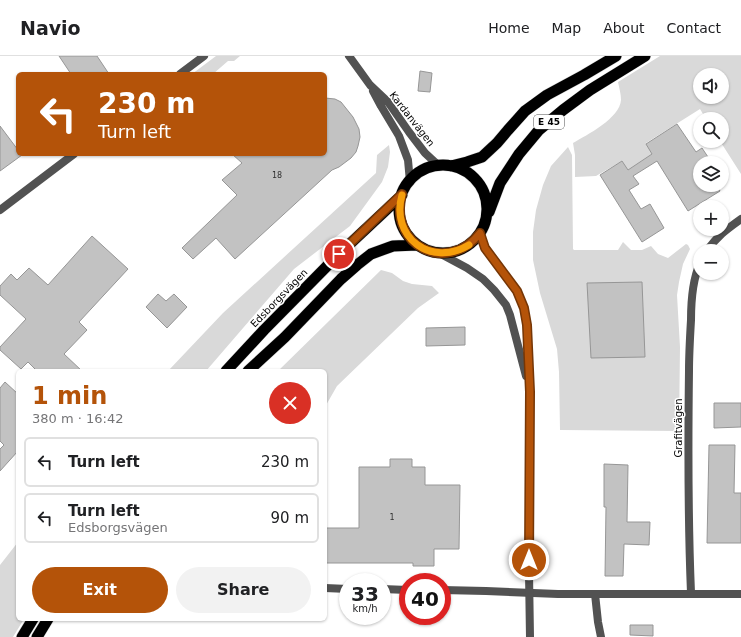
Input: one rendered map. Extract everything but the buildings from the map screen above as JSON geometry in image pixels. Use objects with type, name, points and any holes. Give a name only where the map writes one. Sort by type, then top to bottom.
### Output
[{"type":"highway","name":"E 45","points":[[616,56],[547,95],[525,111],[482,157],[467,162],[428,169],[418,174],[410,182],[402,194],[400,211],[406,232],[417,245],[424,249],[439,253],[447,253],[463,249],[470,245],[476,239],[484,226],[500,183],[519,154],[540,130],[563,110],[590,90],[645,56]]},
{"type":"highway","name":"E 45","points":[[444,166],[462,170],[469,174],[479,184],[486,197],[486,219]]},
{"type":"highway","name":"Edsborgsvägen","points":[[228,369],[339,254],[402,194]]},
{"type":"highway","name":"E 45","points":[[250,369],[285,337],[341,279],[371,254],[393,246],[417,245]]},
{"type":"highway","points":[[22,637],[32,621]]},
{"type":"highway","points":[[37,637],[47,621]]},
{"type":"street","points":[[183,72],[204,56]]},
{"type":"street","name":"Kardanvägen","points":[[349,56],[370,85],[399,136],[408,160],[410,182]]},
{"type":"street","name":"Kardanvägen","points":[[370,85],[388,102],[424,153],[444,166]]},
{"type":"street","points":[[0,210],[71,156]]},
{"type":"street","points":[[712,244],[727,229],[741,219]]},
{"type":"street","points":[[480,233],[485,248],[517,291],[524,308],[527,325],[530,392],[530,637]]},
{"type":"street","points":[[439,253],[467,268],[483,279],[506,305],[530,392]]},
{"type":"street","name":"Grafitvägen","points":[[692,593],[688,445],[689,351],[694,280]]},
{"type":"street","points":[[327,588],[339,589]]},
{"type":"street","points":[[451,590],[595,594],[741,594]]},
{"type":"street","points":[[595,594],[601,637]]},
{"type":"shaded area","points":[[216,56],[240,56],[234,61],[228,61],[215,72],[195,72]]},
{"type":"shaded area","points":[[660,56],[741,56],[741,174],[724,148],[729,148],[729,112],[702,112],[700,109],[646,143],[652,154],[628,170],[622,161],[596,176],[575,177],[575,155],[573,143],[602,125],[615,113],[621,100],[618,82]]},
{"type":"shaded area","points":[[389,145],[390,152],[388,167],[382,182],[350,226],[294,269],[208,369],[170,369],[223,313],[376,173],[377,155]]},
{"type":"shaded area","points":[[568,147],[572,155],[574,250],[618,250],[623,242],[631,250],[642,250],[651,246],[658,254],[668,258],[686,244],[690,249],[683,264],[677,295],[680,347],[679,431],[560,430],[557,349],[540,293],[533,260],[533,232],[536,210],[543,185],[551,166]]},
{"type":"shaded area","points":[[381,270],[392,273],[403,281],[412,284],[432,286],[439,293],[418,308],[337,386],[327,404],[327,369],[280,369]]},
{"type":"shaded area","points":[[16,545],[16,621],[23,621],[13,637],[0,637],[0,565]]},
{"type":"slow traffic","points":[[402,195],[400,216],[403,227],[409,237],[417,245],[431,252],[447,253],[455,252],[469,245]]},
{"type":"route","points":[[339,254],[402,194],[400,216],[403,227],[409,237],[417,245],[431,252],[455,252],[470,245],[480,233],[485,248],[517,291],[524,308],[527,325],[530,392],[529,560]]}]
